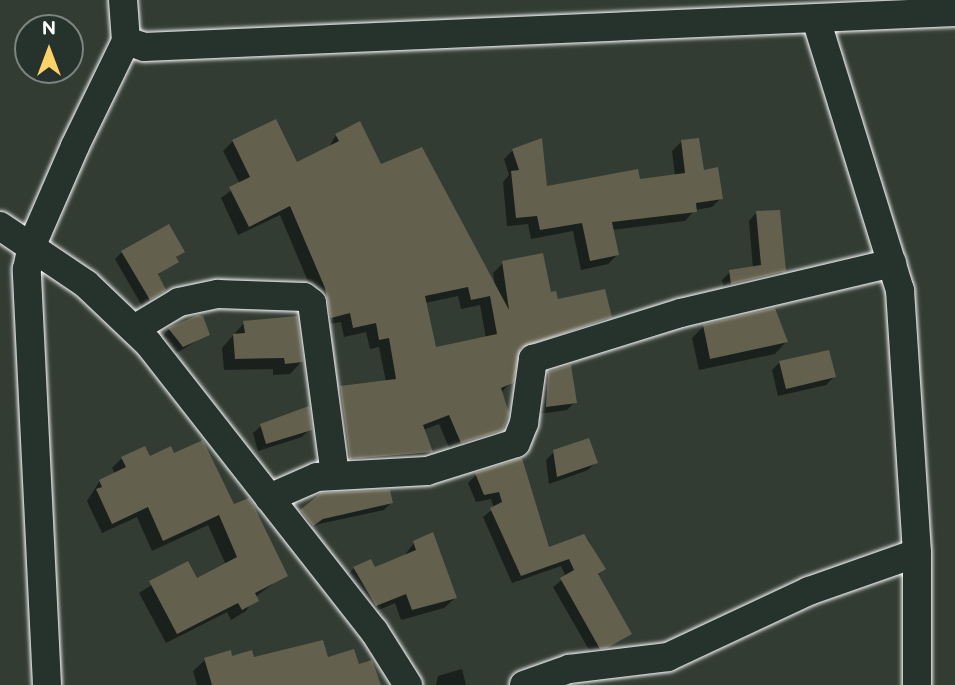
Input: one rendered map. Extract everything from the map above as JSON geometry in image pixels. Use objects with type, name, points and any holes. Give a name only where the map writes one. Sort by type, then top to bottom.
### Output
[{"type":"street","points":[[47,685],[27,269],[32,244],[126,41],[123,0]]},
{"type":"street","points":[[126,41],[144,47],[618,12],[816,19],[955,12]]},
{"type":"street","points":[[816,19],[900,290],[917,553],[917,685]]},
{"type":"street","points":[[0,226],[32,244],[86,284],[134,329],[374,631],[408,685]]},
{"type":"street","points":[[269,498],[317,477],[427,471],[516,443],[524,423],[533,359],[681,313],[892,262]]},
{"type":"street","points":[[134,329],[179,302],[218,293],[304,297],[312,303],[335,475]]},
{"type":"street","points":[[524,685],[569,669],[668,657],[809,592],[917,553]]},
{"type":"building","points":[[276,119],[297,162],[339,141],[335,134],[360,121],[381,164],[422,147],[509,310],[502,261],[543,253],[551,292],[556,291],[558,299],[605,289],[612,317],[521,348],[513,383],[501,388],[509,413],[503,430],[461,443],[449,415],[423,425],[433,452],[350,459],[340,386],[396,379],[389,338],[379,340],[376,323],[353,328],[350,313],[331,318],[325,288],[290,206],[249,227],[229,187],[250,177],[232,140]],"holes":[[[468,287],[471,300],[490,296],[497,334],[436,347],[425,296]]]},
{"type":"building","points":[[542,138],[547,186],[638,169],[640,179],[685,173],[681,140],[699,138],[704,170],[718,167],[723,199],[696,203],[697,212],[612,222],[619,255],[590,261],[582,223],[540,230],[537,216],[516,218],[511,171],[519,170],[512,149]]},
{"type":"building","points":[[780,210],[786,271],[731,284],[729,270],[761,265],[756,211]]},
{"type":"building","points":[[169,224],[185,252],[176,257],[179,262],[158,274],[166,290],[150,300],[121,251]]},
{"type":"building","points":[[775,308],[788,342],[710,359],[703,325]]},
{"type":"building","points":[[198,315],[203,316],[210,335],[183,347],[168,328]]},
{"type":"building","points":[[297,316],[303,362],[285,364],[284,358],[235,359],[233,334],[245,333],[243,321]]},
{"type":"building","points":[[829,350],[836,377],[786,389],[779,361]]},
{"type":"building","points":[[571,365],[577,403],[546,407],[548,372]]},
{"type":"building","points":[[309,406],[312,430],[266,444],[260,424]]},
{"type":"building","points":[[589,438],[598,463],[557,477],[553,450]]},
{"type":"building","points":[[203,440],[234,504],[249,498],[252,502],[288,576],[255,593],[259,601],[242,610],[238,603],[177,634],[149,581],[188,561],[197,578],[237,557],[219,515],[163,541],[148,507],[112,524],[96,489],[102,487],[99,480],[126,467],[121,457],[145,446],[150,456],[171,446],[174,453]]},
{"type":"building","points":[[522,458],[549,547],[584,534],[606,569],[598,574],[632,634],[607,648],[600,649],[560,578],[574,570],[569,559],[521,576],[490,508],[502,502],[499,492],[484,495],[475,473]]},
{"type":"building","points":[[390,490],[393,503],[323,519],[313,526],[300,510],[321,493]]},
{"type":"building","points":[[433,532],[457,598],[412,610],[406,594],[376,606],[353,567],[371,559],[375,567],[416,550],[413,541]]},
{"type":"building","points":[[323,640],[328,657],[354,649],[359,664],[372,660],[381,685],[212,685],[204,658],[231,650],[232,656],[252,650],[254,657]]}]
